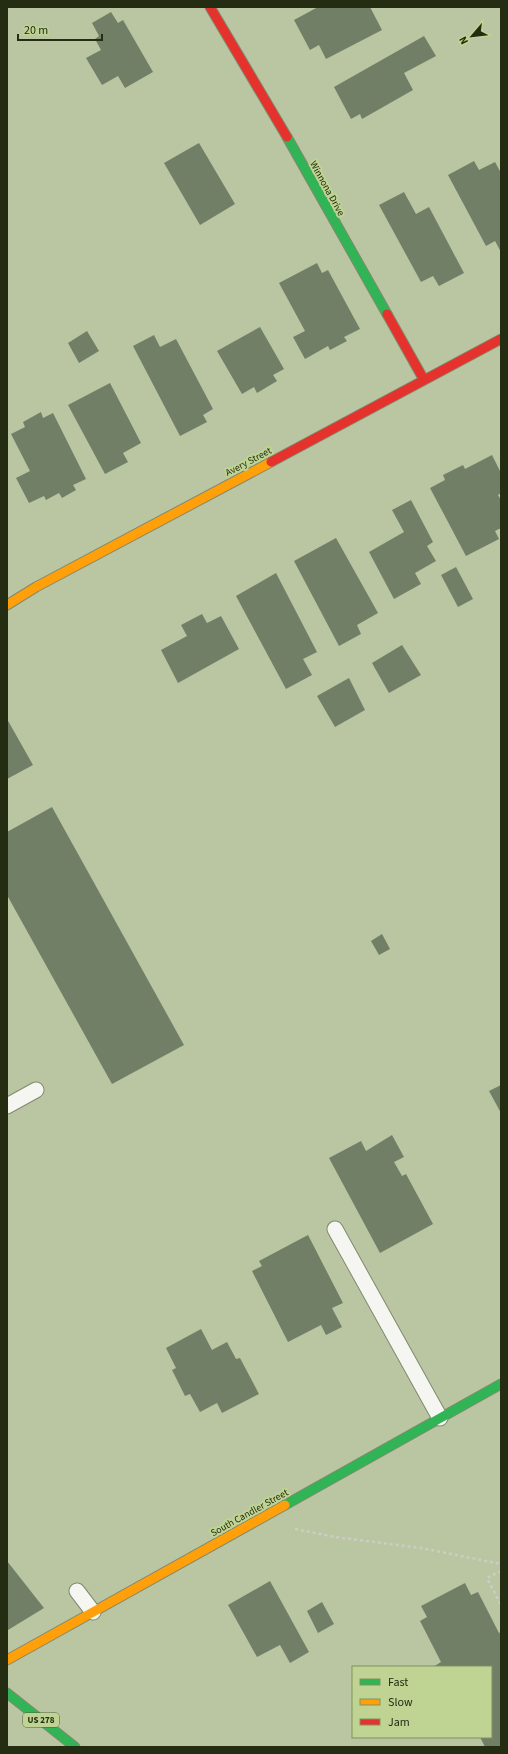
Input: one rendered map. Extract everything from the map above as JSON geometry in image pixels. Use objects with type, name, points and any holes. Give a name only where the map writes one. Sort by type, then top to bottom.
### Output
[{"type":"street","name":"Winnona Drive","points":[[210,7],[263,95],[424,380]]},
{"type":"street","name":"Avery Street","points":[[7,605],[36,588],[501,339]]},
{"type":"street","name":"South Candler Street","points":[[7,1660],[501,1384]]},
{"type":"street","name":"US 278","points":[[7,1693],[75,1747]]},
{"type":"lane","points":[[7,1106],[36,1090]]},
{"type":"lane","points":[[335,1229],[440,1418]]},
{"type":"lane","points":[[77,1591],[92,1612]]},
{"type":"path","points":[[290,1528],[335,1537],[422,1548],[501,1564]]},
{"type":"path","points":[[501,1571],[487,1578],[501,1605]]},
{"type":"building","points":[[318,7],[370,7],[382,30],[326,59],[319,45],[310,50],[294,20]]},
{"type":"building","points":[[111,12],[118,23],[123,20],[153,72],[125,88],[118,76],[102,85],[86,58],[101,50],[95,39],[99,36],[92,23]]},
{"type":"building","points":[[424,36],[436,56],[404,73],[413,90],[362,119],[360,114],[351,119],[334,87]]},
{"type":"building","points":[[199,143],[235,204],[200,225],[164,163]]},
{"type":"building","points":[[474,161],[479,170],[495,162],[501,173],[501,252],[495,241],[486,246],[448,175]]},
{"type":"building","points":[[404,192],[416,214],[429,207],[464,273],[439,286],[433,276],[421,282],[379,205]]},
{"type":"building","points":[[317,263],[322,273],[328,270],[360,329],[344,337],[347,341],[330,350],[328,346],[305,359],[293,337],[305,331],[279,283]]},
{"type":"building","points":[[260,327],[284,369],[273,375],[277,381],[257,393],[254,387],[242,394],[217,351]]},
{"type":"building","points":[[87,331],[99,351],[79,363],[68,343]]},
{"type":"building","points":[[154,335],[160,347],[176,339],[213,409],[203,415],[207,422],[180,436],[133,346]]},
{"type":"building","points":[[110,383],[141,443],[123,453],[128,462],[105,474],[68,405]]},
{"type":"building","points":[[41,412],[43,418],[53,413],[86,479],[73,485],[76,490],[62,498],[59,493],[46,500],[44,496],[29,503],[16,478],[30,471],[11,434],[25,427],[23,422]]},
{"type":"building","points":[[492,455],[501,473],[501,493],[498,495],[501,500],[501,528],[495,531],[499,539],[466,556],[430,488],[445,480],[443,475],[463,465],[465,469]]},
{"type":"building","points":[[411,500],[433,542],[427,546],[436,561],[415,573],[421,584],[394,599],[369,552],[404,532],[392,510]]},
{"type":"building","points":[[336,538],[378,613],[357,625],[361,634],[339,646],[294,561]]},
{"type":"building","points":[[456,567],[473,599],[458,607],[441,575]]},
{"type":"building","points":[[276,573],[317,652],[303,659],[312,675],[286,689],[236,596]]},
{"type":"building","points":[[202,614],[207,623],[221,616],[239,649],[178,683],[161,650],[187,636],[181,625]]},
{"type":"building","points":[[402,645],[421,675],[389,693],[372,663]]},
{"type":"building","points":[[349,678],[365,710],[335,727],[317,696]]},
{"type":"building","points":[[7,719],[33,765],[7,779]]},
{"type":"building","points":[[52,807],[184,1045],[112,1084],[7,895],[7,832]]},
{"type":"building","points":[[382,934],[390,949],[379,955],[371,941]]},
{"type":"building","points":[[501,1085],[501,1113],[489,1091]]},
{"type":"building","points":[[392,1135],[404,1157],[394,1162],[402,1176],[406,1174],[433,1224],[380,1253],[329,1158],[361,1141],[366,1151]]},
{"type":"building","points":[[308,1235],[343,1303],[332,1308],[342,1327],[326,1335],[321,1325],[288,1342],[252,1271],[262,1266],[259,1261]]},
{"type":"building","points":[[201,1329],[212,1350],[227,1342],[236,1359],[240,1358],[259,1394],[222,1413],[217,1403],[200,1412],[190,1394],[185,1396],[172,1370],[176,1368],[166,1348]]},
{"type":"building","points":[[7,1561],[44,1608],[8,1630],[7,1628]]},
{"type":"building","points":[[270,1581],[309,1652],[290,1663],[280,1645],[257,1657],[228,1605]]},
{"type":"building","points":[[465,1583],[471,1595],[478,1592],[499,1633],[501,1632],[501,1747],[485,1747],[480,1738],[492,1738],[492,1666],[435,1666],[441,1662],[420,1621],[427,1617],[421,1606]]},
{"type":"building","points":[[322,1602],[334,1624],[318,1633],[307,1611]]},
{"type":"traffic: fast","points":[[287,137],[387,314]]},
{"type":"traffic: fast","points":[[285,1505],[501,1384]]},
{"type":"traffic: fast","points":[[7,1693],[75,1747]]},
{"type":"traffic: slow","points":[[7,605],[36,587],[271,462]]},
{"type":"traffic: slow","points":[[7,1660],[285,1505]]},
{"type":"traffic: jam","points":[[210,7],[287,137]]},
{"type":"traffic: jam","points":[[387,314],[424,380]]},
{"type":"traffic: jam","points":[[271,462],[501,339]]}]
